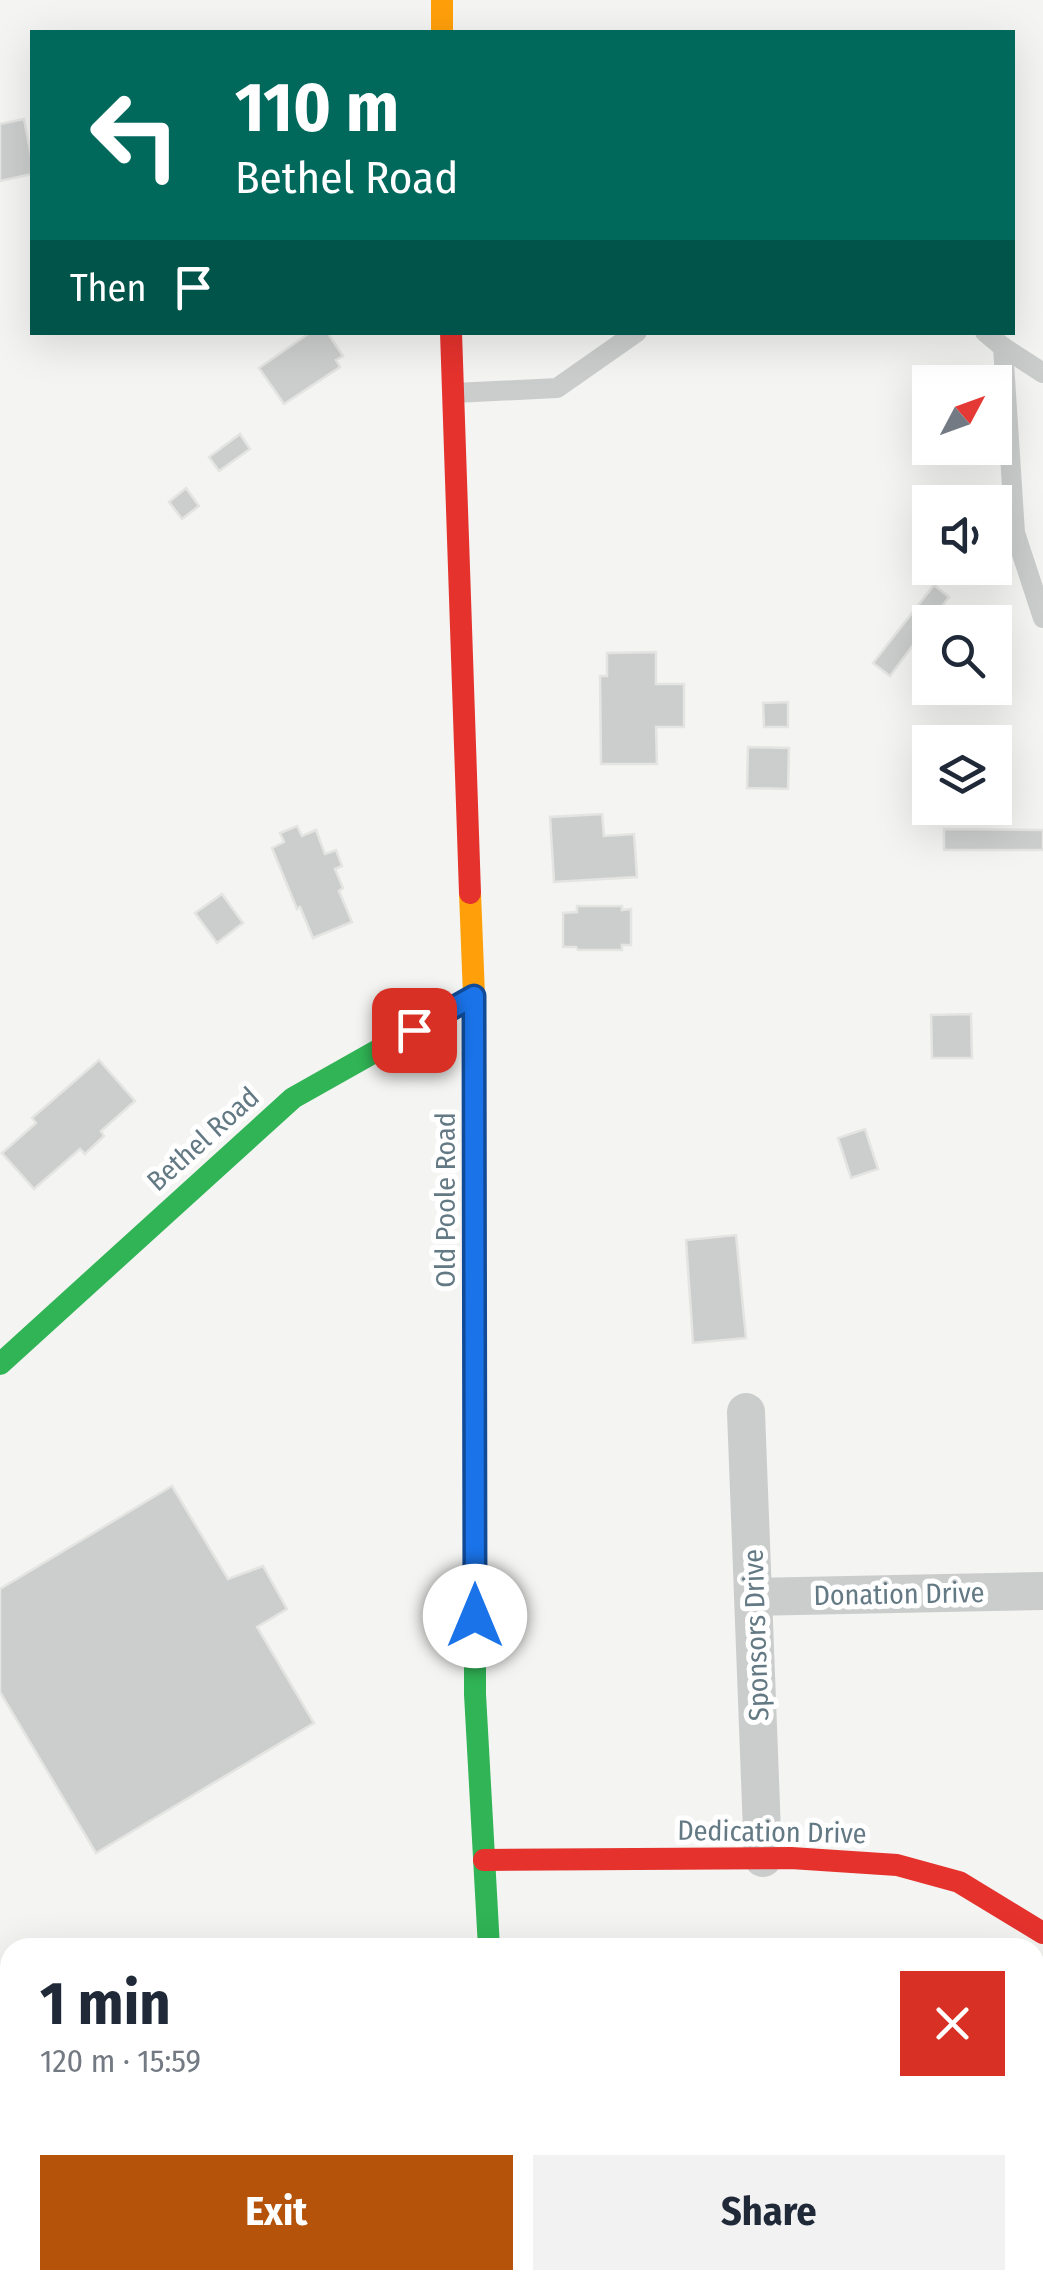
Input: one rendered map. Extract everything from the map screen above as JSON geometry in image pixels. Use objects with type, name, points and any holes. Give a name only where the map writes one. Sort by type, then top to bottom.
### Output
[{"type":"street","points":[[442,0],[442,30]]},
{"type":"street","name":"Old Poole Road","points":[[451,335],[474,996],[475,1694],[488,1938]]},
{"type":"street","name":"Bethel Road","points":[[0,1364],[293,1098],[474,996]]},
{"type":"street","name":"Sponsors Drive","points":[[746,1412],[763,1858]]},
{"type":"street","name":"Donation Drive","points":[[755,1597],[1043,1591]]},
{"type":"street","name":"Dedication Drive","points":[[484,1860],[791,1858],[897,1865],[959,1882],[1043,1933]]},
{"type":"lane","points":[[453,393],[557,388],[633,335]]},
{"type":"lane","points":[[989,335],[1043,373]]},
{"type":"lane","points":[[1003,347],[1014,533],[1043,618]]},
{"type":"building","points":[[24,119],[30,174],[0,181],[0,124]]},
{"type":"building","points":[[307,335],[329,335],[343,356],[336,360],[340,367],[284,404],[259,368]]},
{"type":"building","points":[[240,434],[250,449],[219,471],[209,457]]},
{"type":"building","points":[[186,488],[199,506],[182,519],[169,502]]},
{"type":"building","points":[[934,585],[949,597],[943,605],[918,605]]},
{"type":"building","points":[[912,613],[912,647],[890,676],[873,663]]},
{"type":"building","points":[[656,652],[656,684],[684,684],[684,727],[656,727],[657,764],[601,764],[600,676],[607,676],[607,653]]},
{"type":"building","points":[[788,702],[788,727],[764,727],[763,703]]},
{"type":"building","points":[[748,747],[789,748],[788,789],[747,788]]},
{"type":"building","points":[[602,814],[604,836],[634,834],[637,877],[554,882],[550,817]]},
{"type":"building","points":[[297,826],[302,836],[316,830],[325,854],[336,850],[342,866],[335,869],[343,888],[339,891],[352,922],[313,938],[272,848],[284,842],[280,833]]},
{"type":"building","points":[[944,829],[1043,830],[1043,850],[944,850]]},
{"type":"building","points":[[222,894],[243,923],[217,943],[195,913]]},
{"type":"building","points":[[577,906],[631,909],[631,945],[622,945],[622,950],[563,947],[563,913],[577,912]]},
{"type":"building","points":[[971,1014],[972,1058],[932,1058],[931,1015]]},
{"type":"building","points":[[99,1060],[135,1101],[101,1131],[104,1136],[85,1154],[80,1149],[34,1189],[2,1153],[36,1123],[32,1118]]},
{"type":"building","points":[[865,1129],[878,1169],[851,1178],[838,1138]]},
{"type":"building","points":[[736,1235],[746,1338],[693,1343],[686,1240]]},
{"type":"building","points":[[172,1486],[228,1579],[263,1566],[287,1609],[257,1627],[314,1723],[96,1853],[0,1692],[0,1589]]},
{"type":"traffic: fast","points":[[0,1364],[293,1098],[474,996]]},
{"type":"traffic: fast","points":[[475,1633],[488,1938]]},
{"type":"traffic: slow","points":[[442,0],[442,30]]},
{"type":"traffic: slow","points":[[470,893],[474,996],[475,1633]]},
{"type":"traffic: jam","points":[[451,335],[470,893]]},
{"type":"traffic: jam","points":[[484,1860],[791,1858],[897,1865],[959,1882],[1043,1933]]},
{"type":"route","points":[[414,1030],[474,996],[475,1616]]}]
